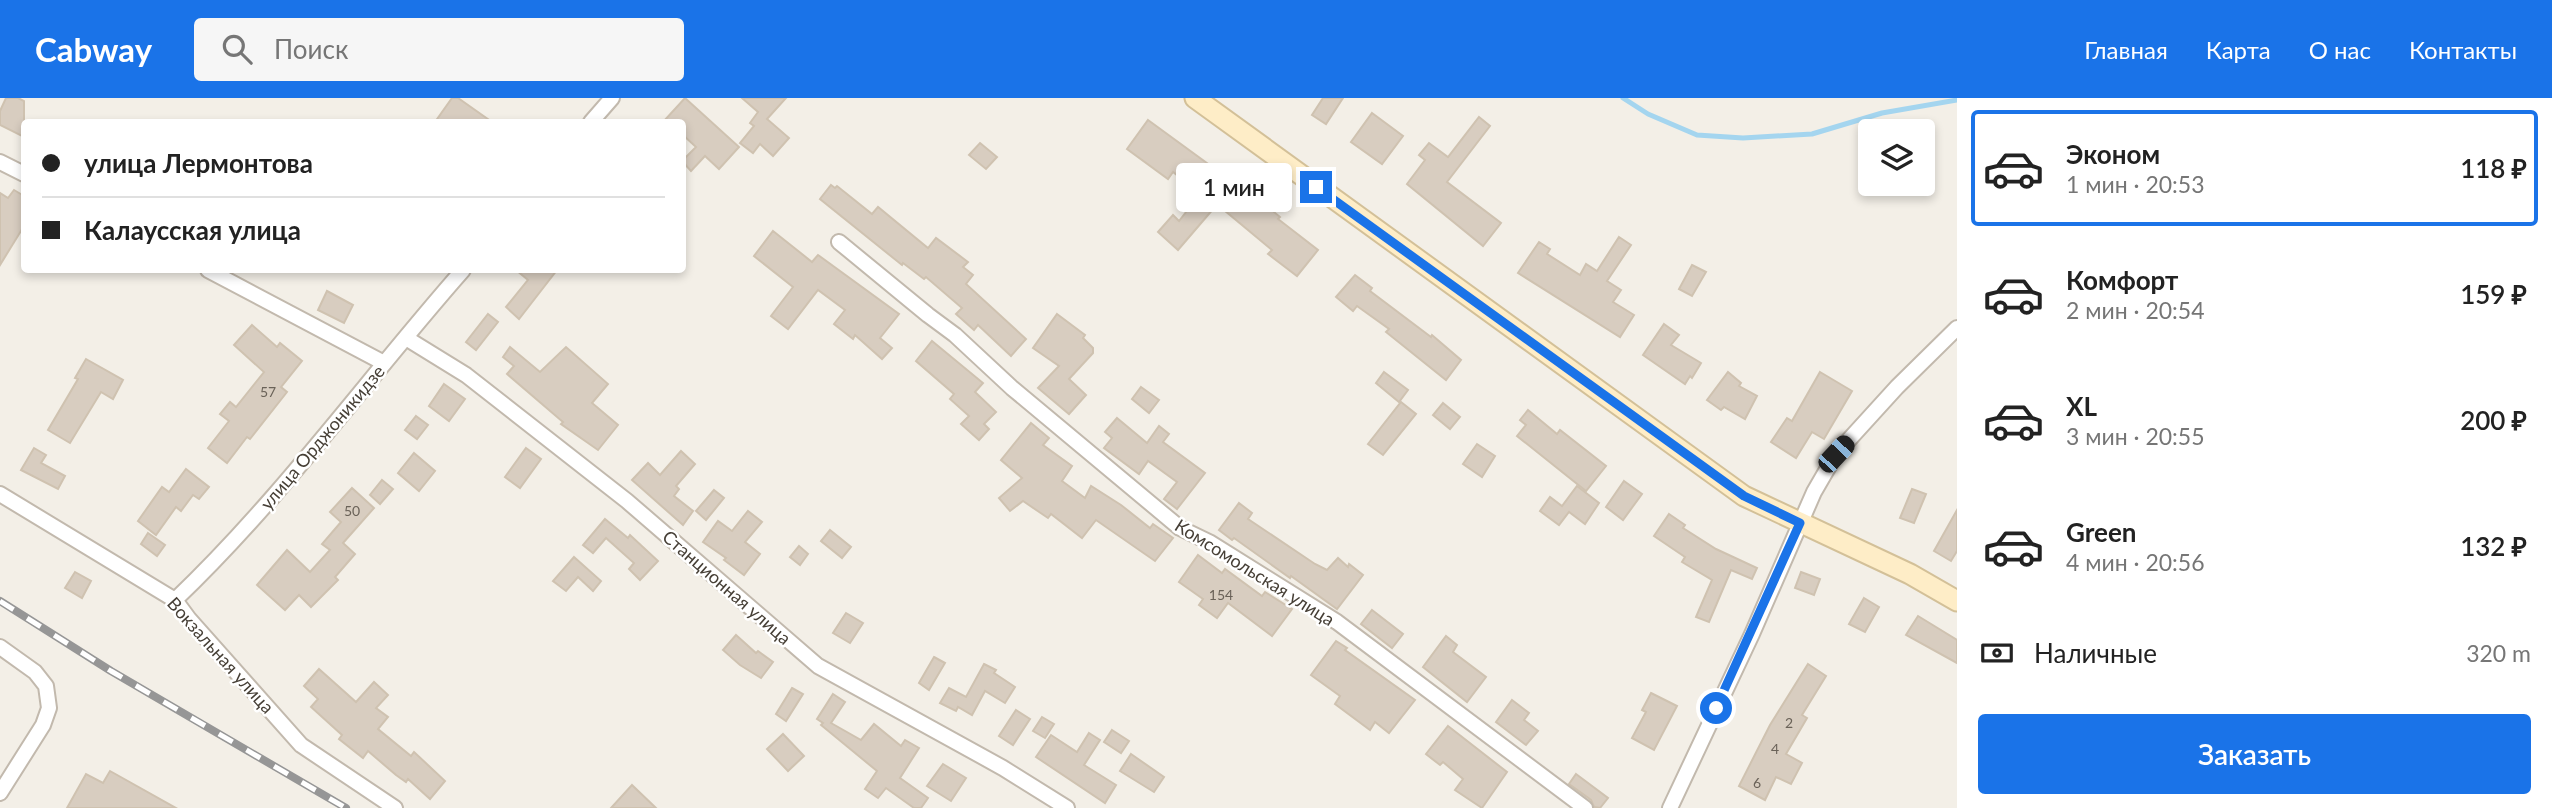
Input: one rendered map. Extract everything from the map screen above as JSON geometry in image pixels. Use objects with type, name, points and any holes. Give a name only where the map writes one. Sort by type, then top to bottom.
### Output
[{"type":"street","points":[[594,119],[612,98]]},
{"type":"street","points":[[1195,98],[1744,496],[1910,574],[1957,601]]},
{"type":"street","points":[[0,162],[21,172]]},
{"type":"street","name":"Комсомольская улица","points":[[839,242],[955,335],[1012,388],[1180,528],[1209,542],[1337,622],[1585,808]]},
{"type":"street","points":[[214,273],[384,363]]},
{"type":"street","name":"улица Орджоникидзе","points":[[175,600],[208,569],[262,508],[460,273]]},
{"type":"street","points":[[1670,808],[1752,634],[1814,492],[1836,454],[1897,387],[1957,328]]},
{"type":"street","name":"Станционная улица","points":[[406,338],[466,375],[628,501],[818,666],[1003,768],[1067,808]]},
{"type":"street","name":"Вокзальная улица","points":[[0,494],[175,600],[301,745],[395,808]]},
{"type":"street","points":[[0,647],[35,672],[46,686],[49,708],[43,725],[0,793]]},
{"type":"building","points":[[6,98],[24,101],[21,136],[0,125],[0,111]]},
{"type":"building","points":[[452,98],[458,98],[488,119],[437,119]]},
{"type":"building","points":[[685,98],[739,147],[719,169],[705,156],[691,171],[686,165],[686,157],[696,147],[686,138],[686,119],[666,119]]},
{"type":"building","points":[[742,98],[786,98],[767,119],[789,138],[773,156],[760,144],[753,153],[740,143],[754,126],[750,123],[758,112]]},
{"type":"building","points":[[1323,98],[1343,98],[1326,124],[1312,115]]},
{"type":"building","points":[[1372,113],[1403,136],[1382,164],[1351,142]]},
{"type":"building","points":[[1479,117],[1490,126],[1447,182],[1501,223],[1483,246],[1407,184],[1425,160],[1419,155],[1429,143],[1448,157]]},
{"type":"building","points":[[1148,120],[1215,169],[1198,192],[1173,172],[1168,179],[1127,149]]},
{"type":"building","points":[[980,143],[997,157],[986,169],[969,155]]},
{"type":"building","points":[[831,185],[835,188],[837,186],[872,214],[878,207],[928,248],[936,238],[968,262],[963,267],[973,275],[966,284],[1026,339],[1011,356],[978,325],[974,330],[956,314],[962,308],[926,277],[924,279],[903,263],[902,265],[820,199]]},
{"type":"building","points":[[1205,188],[1220,201],[1178,250],[1158,232],[1173,215],[1179,221]]},
{"type":"building","points":[[1241,188],[1263,203],[1280,217],[1278,219],[1318,250],[1297,276],[1268,254],[1272,250],[1224,210]]},
{"type":"building","points":[[14,190],[21,194],[21,231],[0,265],[0,193],[8,198]]},
{"type":"building","points":[[773,231],[812,262],[818,255],[899,314],[880,338],[892,348],[882,359],[855,335],[853,339],[834,324],[845,310],[818,290],[788,329],[771,316],[793,287],[754,256]]},
{"type":"building","points":[[1619,237],[1631,245],[1607,281],[1621,290],[1613,302],[1634,315],[1620,337],[1518,273],[1539,242],[1550,249],[1547,254],[1580,275],[1586,264],[1597,271]]},
{"type":"building","points":[[1692,265],[1706,272],[1692,296],[1679,289]]},
{"type":"building","points":[[520,273],[555,273],[519,319],[506,307],[528,280]]},
{"type":"building","points":[[1355,275],[1372,288],[1370,291],[1431,337],[1432,335],[1461,360],[1446,380],[1386,332],[1389,329],[1357,306],[1353,311],[1336,297]]},
{"type":"building","points":[[327,291],[353,305],[344,323],[318,310]]},
{"type":"building","points":[[488,314],[498,322],[476,350],[466,342]]},
{"type":"building","points":[[1057,314],[1085,335],[1083,338],[1093,348],[1093,353],[1069,379],[1086,395],[1069,414],[1038,388],[1059,366],[1033,348]]},
{"type":"building","points":[[1664,324],[1679,335],[1671,345],[1701,363],[1685,384],[1643,355]]},
{"type":"building","points":[[252,325],[277,347],[280,343],[302,361],[281,387],[287,392],[227,463],[208,448],[229,421],[220,414],[230,402],[236,407],[264,372],[234,345]]},
{"type":"building","points":[[932,341],[983,383],[975,392],[996,412],[984,424],[989,429],[979,440],[961,424],[969,416],[950,399],[954,394],[916,361]]},
{"type":"building","points":[[510,347],[540,372],[566,347],[608,384],[592,403],[618,425],[598,450],[561,424],[563,422],[507,374],[514,366],[503,357]]},
{"type":"building","points":[[86,359],[123,380],[113,399],[101,392],[70,443],[48,430],[78,379],[75,378]]},
{"type":"building","points":[[1384,372],[1408,390],[1399,402],[1376,383]]},
{"type":"building","points":[[1728,372],[1741,383],[1739,386],[1757,396],[1745,419],[1724,407],[1721,410],[1707,400]]},
{"type":"building","points":[[1820,372],[1852,391],[1824,439],[1812,432],[1796,458],[1771,442],[1787,418],[1792,421]]},
{"type":"building","points":[[444,384],[465,399],[449,421],[429,406]]},
{"type":"building","points":[[1141,387],[1159,400],[1149,413],[1132,399]]},
{"type":"building","points":[[1401,402],[1416,414],[1383,455],[1368,444]]},
{"type":"building","points":[[1443,403],[1460,417],[1450,429],[1433,415]]},
{"type":"building","points":[[1528,410],[1557,434],[1560,430],[1606,466],[1586,491],[1517,436],[1526,425],[1520,420]]},
{"type":"building","points":[[416,416],[428,425],[417,439],[405,430]]},
{"type":"building","points":[[1117,418],[1147,443],[1159,426],[1169,434],[1163,442],[1205,473],[1177,509],[1164,499],[1177,482],[1148,461],[1139,474],[1104,448],[1112,438],[1105,432]]},
{"type":"building","points":[[1031,423],[1049,438],[1043,445],[1072,466],[1062,481],[1085,498],[1091,486],[1150,528],[1153,524],[1173,538],[1155,561],[1096,520],[1082,538],[1051,514],[1048,518],[1023,501],[1010,511],[999,498],[1022,478],[1001,460]]},
{"type":"building","points":[[1477,444],[1495,456],[1482,477],[1463,464]]},
{"type":"building","points":[[34,448],[46,455],[41,463],[65,476],[58,489],[21,470]]},
{"type":"building","points":[[526,448],[541,459],[520,488],[505,477]]},
{"type":"building","points":[[681,451],[695,464],[676,486],[679,489],[674,496],[693,511],[683,525],[632,480],[648,463],[660,475]]},
{"type":"building","points":[[414,453],[435,471],[419,491],[398,473]]},
{"type":"building","points":[[186,469],[209,487],[199,499],[193,495],[181,511],[176,507],[156,535],[138,521],[162,487],[169,492]]},
{"type":"building","points":[[382,480],[393,489],[380,504],[370,495]]},
{"type":"building","points":[[1624,481],[1642,494],[1623,520],[1606,507]]},
{"type":"building","points":[[1577,486],[1599,503],[1585,524],[1569,512],[1559,525],[1540,511],[1550,497],[1562,506]]},
{"type":"building","points":[[352,488],[374,508],[343,543],[355,554],[335,577],[338,580],[311,607],[299,595],[285,610],[257,585],[287,550],[310,572],[330,550],[322,544],[341,522],[330,512]]},
{"type":"building","points":[[1912,489],[1926,494],[1914,523],[1900,518]]},
{"type":"building","points":[[714,490],[724,498],[706,520],[696,511]]},
{"type":"building","points":[[1239,503],[1252,513],[1248,519],[1315,564],[1327,570],[1338,558],[1363,575],[1337,609],[1219,530]]},
{"type":"building","points":[[1957,510],[1957,551],[1951,561],[1934,551]]},
{"type":"building","points":[[748,511],[762,522],[745,542],[760,554],[744,575],[703,542],[718,521],[732,531]]},
{"type":"building","points":[[1669,514],[1685,525],[1683,528],[1716,549],[1757,568],[1752,579],[1731,570],[1709,622],[1696,617],[1712,580],[1682,562],[1685,557],[1654,536]]},
{"type":"building","points":[[605,519],[628,538],[630,535],[658,561],[640,580],[629,569],[634,563],[606,538],[593,553],[583,545]]},
{"type":"building","points":[[830,530],[851,547],[842,558],[821,541]]},
{"type":"building","points":[[148,533],[165,545],[157,556],[141,544]]},
{"type":"building","points":[[799,546],[808,554],[800,565],[790,557]]},
{"type":"building","points":[[1198,555],[1222,573],[1225,569],[1262,596],[1265,592],[1292,609],[1272,636],[1228,603],[1217,618],[1199,605],[1203,599],[1179,582]]},
{"type":"building","points":[[574,557],[601,581],[593,591],[578,577],[566,591],[553,581]]},
{"type":"building","points":[[75,572],[91,581],[82,598],[65,588]]},
{"type":"building","points":[[1801,572],[1820,579],[1814,595],[1795,588]]},
{"type":"building","points":[[1864,598],[1879,607],[1865,632],[1849,624]]},
{"type":"building","points":[[1372,610],[1403,634],[1392,648],[1361,624]]},
{"type":"building","points":[[846,613],[863,623],[850,643],[833,633]]},
{"type":"building","points":[[1918,616],[1957,640],[1957,663],[1906,635]]},
{"type":"building","points":[[736,635],[756,653],[758,651],[773,662],[761,678],[723,650]]},
{"type":"building","points":[[1446,636],[1457,645],[1453,652],[1486,677],[1467,702],[1423,667]]},
{"type":"building","points":[[1336,641],[1415,700],[1389,733],[1375,722],[1370,730],[1335,704],[1340,696],[1311,675]]},
{"type":"building","points":[[934,657],[945,663],[929,690],[919,683]]},
{"type":"building","points":[[984,664],[996,670],[994,673],[1015,687],[1005,703],[985,691],[972,715],[958,707],[956,711],[940,703],[949,688],[966,697]]},
{"type":"building","points":[[1808,664],[1826,676],[1802,715],[1807,718],[1786,754],[1802,763],[1791,784],[1776,777],[1765,800],[1739,786],[1770,725]]},
{"type":"building","points":[[319,669],[356,702],[374,682],[388,695],[376,708],[388,717],[378,729],[411,756],[414,752],[445,781],[430,799],[408,779],[406,782],[368,751],[363,758],[339,739],[342,735],[311,707],[318,699],[304,686]]},
{"type":"building","points":[[792,688],[803,694],[786,721],[776,714]]},
{"type":"building","points":[[1651,693],[1677,706],[1654,750],[1632,738],[1646,712],[1642,710]]},
{"type":"building","points":[[833,694],[845,702],[831,723],[861,740],[874,724],[901,746],[905,740],[919,748],[900,778],[928,798],[921,808],[914,808],[886,788],[878,798],[865,789],[877,771],[817,719]]},
{"type":"building","points":[[1512,700],[1529,713],[1524,720],[1538,731],[1526,745],[1496,722]]},
{"type":"building","points":[[1016,710],[1030,719],[1013,745],[999,736]]},
{"type":"building","points":[[1042,717],[1054,724],[1045,738],[1033,731]]},
{"type":"building","points":[[1448,726],[1507,772],[1482,808],[1455,790],[1463,779],[1443,762],[1440,765],[1426,754]]},
{"type":"building","points":[[1112,730],[1129,741],[1121,753],[1104,742]]},
{"type":"building","points":[[1089,733],[1100,740],[1084,765],[1116,785],[1105,803],[1036,757],[1051,735],[1077,752]]},
{"type":"building","points":[[783,734],[804,756],[788,771],[767,749]]},
{"type":"building","points":[[1131,754],[1164,777],[1154,792],[1120,771]]},
{"type":"building","points":[[943,764],[966,778],[951,801],[927,786]]},
{"type":"building","points":[[110,771],[176,808],[67,808],[86,774],[103,783]]},
{"type":"building","points":[[1576,774],[1608,798],[1600,808],[1594,807],[1591,800],[1569,784]]},
{"type":"building","points":[[632,785],[656,808],[611,808]]},
{"type":"waterway","points":[[1623,98],[1648,114],[1697,135],[1743,138],[1812,134],[1882,113],[1957,100]]},
{"type":"railway","points":[[0,601],[111,671],[346,808]]},
{"type":"route","points":[[1316,187],[1744,496],[1800,523],[1752,634],[1716,708]]}]
